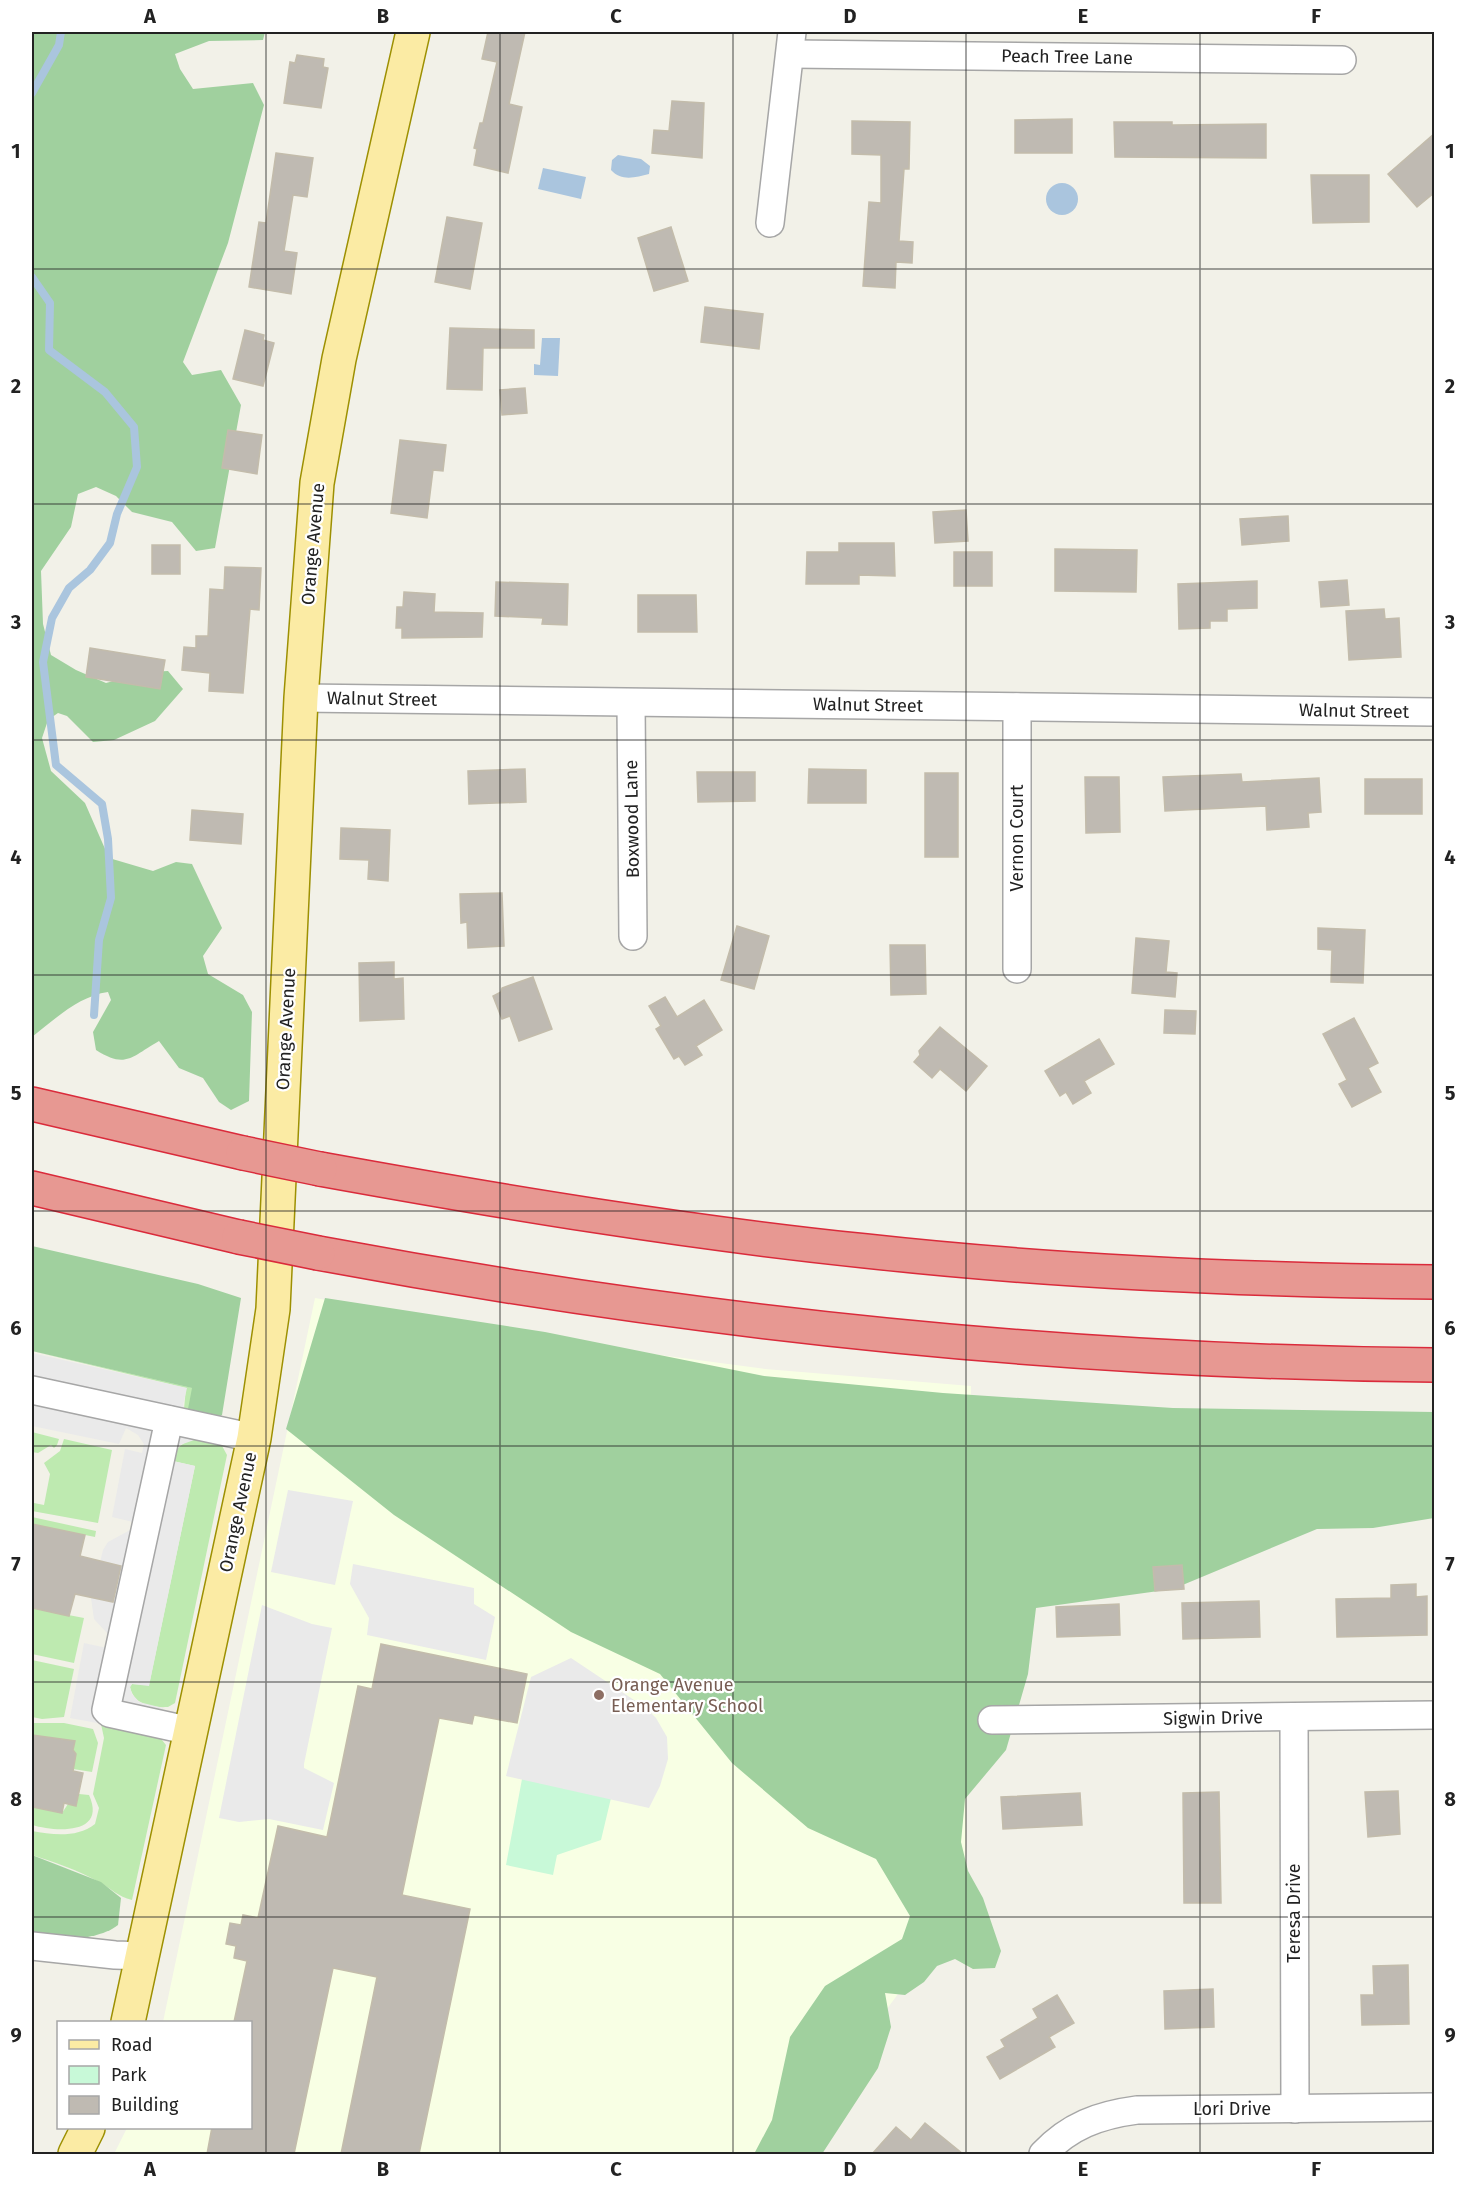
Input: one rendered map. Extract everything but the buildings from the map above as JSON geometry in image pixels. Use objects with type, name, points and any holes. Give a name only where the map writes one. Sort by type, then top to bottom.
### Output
[{"type":"highway","points":[[32,1104],[321,1169],[571,1213],[868,1252],[1156,1274],[1434,1282]]},
{"type":"highway","points":[[32,1188],[239,1237],[318,1253],[639,1307],[930,1341],[1210,1359],[1434,1365]]},
{"type":"main road","name":"Orange Avenue","points":[[128,2021],[254,1438],[273,1309],[301,698],[317,483],[341,347],[413,32]]},
{"type":"main road","points":[[75,2154],[87,2129]]},
{"type":"street","name":"Peach Tree Lane","points":[[792,43],[1342,60]]},
{"type":"street","points":[[770,223],[792,43]]},
{"type":"street","name":"Walnut Street","points":[[301,698],[1434,711]]},
{"type":"street","name":"Boxwood Lane","points":[[631,703],[633,936]]},
{"type":"street","name":"Vernon Court","points":[[1017,707],[1017,969]]},
{"type":"street","points":[[32,1390],[254,1438]]},
{"type":"street","points":[[169,1420],[106,1710],[109,1713],[191,1731]]},
{"type":"street","name":"Sigwin Drive","points":[[992,1720],[1434,1715]]},
{"type":"street","name":"Teresa Drive","points":[[1294,1717],[1295,2109]]},
{"type":"street","points":[[32,1946],[144,1956]]},
{"type":"street","name":"Lori Drive","points":[[1043,2154],[1077,2126],[1096,2118],[1137,2110],[1434,2107]]},
{"type":"shaded area","name":"Orange Avenue Elementary School","points":[[315,1298],[569,1343],[765,1369],[971,1386],[965,1904],[779,2154],[114,2154],[126,2129],[252,2129],[252,2021],[163,2021]]},
{"type":"shaded area","points":[[32,1353],[187,1388],[183,1405],[197,1439],[175,1449],[173,1461],[195,1466],[149,1686],[132,1684],[130,1687],[132,1694],[139,1702],[163,1708],[157,1734],[70,1718],[84,1643],[107,1648],[108,1634],[94,1619],[91,1598],[103,1550],[108,1542],[132,1529],[133,1522],[112,1517],[125,1449],[142,1453],[144,1444],[138,1435],[126,1428],[119,1444],[32,1426]]},
{"type":"shaded area","points":[[288,1490],[353,1501],[335,1585],[271,1572]]},
{"type":"shaded area","points":[[353,1564],[474,1588],[474,1604],[495,1617],[486,1660],[367,1635],[369,1618],[350,1584]]},
{"type":"shaded area","points":[[262,1605],[312,1624],[332,1628],[304,1764],[304,1768],[334,1783],[323,1830],[269,1819],[239,1822],[219,1818]]},
{"type":"shaded area","points":[[571,1658],[646,1708],[656,1718],[667,1737],[668,1759],[660,1786],[649,1808],[506,1776],[531,1677]]},
{"type":"green space","points":[[32,32],[265,32],[263,40],[209,41],[175,54],[180,69],[193,89],[253,83],[264,105],[228,243],[183,362],[192,375],[221,370],[241,405],[215,548],[196,551],[172,522],[132,512],[116,496],[96,487],[78,494],[71,527],[41,571],[43,624],[51,655],[76,670],[106,683],[146,672],[168,671],[183,689],[155,721],[114,740],[93,742],[67,716],[58,713],[48,720],[42,738],[51,771],[85,803],[109,858],[153,871],[176,862],[192,864],[222,928],[203,956],[208,974],[243,995],[252,1012],[249,1101],[231,1110],[219,1102],[203,1078],[179,1068],[159,1041],[135,1056],[122,1060],[106,1056],[96,1050],[93,1032],[111,1000],[108,992],[77,1003],[32,1037]]},
{"type":"green space","points":[[32,1246],[198,1284],[241,1298],[222,1415],[216,1419],[188,1409],[192,1388],[32,1351]]},
{"type":"green space","points":[[325,1298],[545,1332],[764,1376],[943,1393],[1173,1408],[1434,1412],[1434,1518],[1373,1528],[1317,1529],[1173,1589],[1036,1608],[1028,1674],[1006,1750],[965,1799],[961,1842],[968,1871],[983,1898],[1001,1951],[995,1968],[973,1969],[955,1959],[937,1966],[924,1982],[905,1995],[885,1993],[891,2027],[878,2068],[822,2154],[754,2154],[772,2120],[790,2037],[825,1986],[902,1939],[910,1916],[876,1859],[808,1828],[732,1763],[660,1674],[571,1632],[394,1515],[286,1429]]},
{"type":"green space","points":[[32,1351],[193,1388],[216,1419],[184,1409],[186,1388]]},
{"type":"green space","points":[[32,1432],[59,1439],[57,1445],[54,1448],[51,1445],[38,1453],[32,1452]]},
{"type":"green space","points":[[64,1439],[112,1450],[98,1523],[32,1511],[34,1503],[44,1505],[50,1474],[44,1463],[60,1451]]},
{"type":"green space","points":[[197,1439],[221,1444],[227,1455],[175,1703],[168,1707],[156,1707],[140,1702],[135,1698],[130,1687],[132,1684],[149,1685],[195,1466],[173,1461],[180,1446]]},
{"type":"green space","points":[[32,1517],[96,1531],[95,1537],[32,1524]]},
{"type":"green space","points":[[32,1608],[84,1618],[74,1663],[32,1654]]},
{"type":"green space","points":[[32,1660],[74,1669],[64,1717],[42,1719],[32,1717]]},
{"type":"green space","points":[[32,1723],[64,1723],[93,1729],[98,1743],[92,1772],[73,1769],[76,1754],[73,1750],[75,1741],[32,1735]]},
{"type":"green space","points":[[101,1724],[157,1734],[166,1745],[132,1900],[83,1874],[32,1855],[32,1831],[56,1834],[73,1833],[81,1832],[95,1824],[99,1808],[93,1794],[104,1738]]},
{"type":"green space","points":[[522,1779],[611,1798],[601,1840],[557,1855],[553,1875],[506,1865]]},
{"type":"green space","points":[[79,1794],[89,1795],[93,1808],[91,1818],[85,1824],[65,1829],[32,1825],[32,1807],[62,1813],[68,1804],[76,1806]]},
{"type":"green space","points":[[32,1855],[101,1882],[121,1898],[118,1925],[89,1937],[53,1939],[32,1937]]},
{"type":"water","points":[[618,155],[641,159],[650,166],[649,174],[629,178],[615,174],[611,170],[612,160]]},
{"type":"water","points":[[543,168],[586,177],[581,199],[538,189]]},
{"type":"water","points":[[1062,183],[1073,188],[1078,199],[1073,210],[1062,215],[1051,210],[1046,199],[1051,188]]},
{"type":"water","points":[[542,338],[560,338],[558,376],[534,375],[534,364],[540,365]]},
{"type":"waterway","points":[[32,93],[59,45],[61,32]]},
{"type":"waterway","points":[[32,277],[50,303],[49,350],[105,392],[134,427],[137,467],[117,514],[110,543],[90,570],[69,588],[52,618],[43,662],[56,765],[102,804],[108,839],[111,898],[99,940],[94,1015]]},
{"type":"place","name":"Orange Avenue Elementary School","points":[[599,1695]]}]
